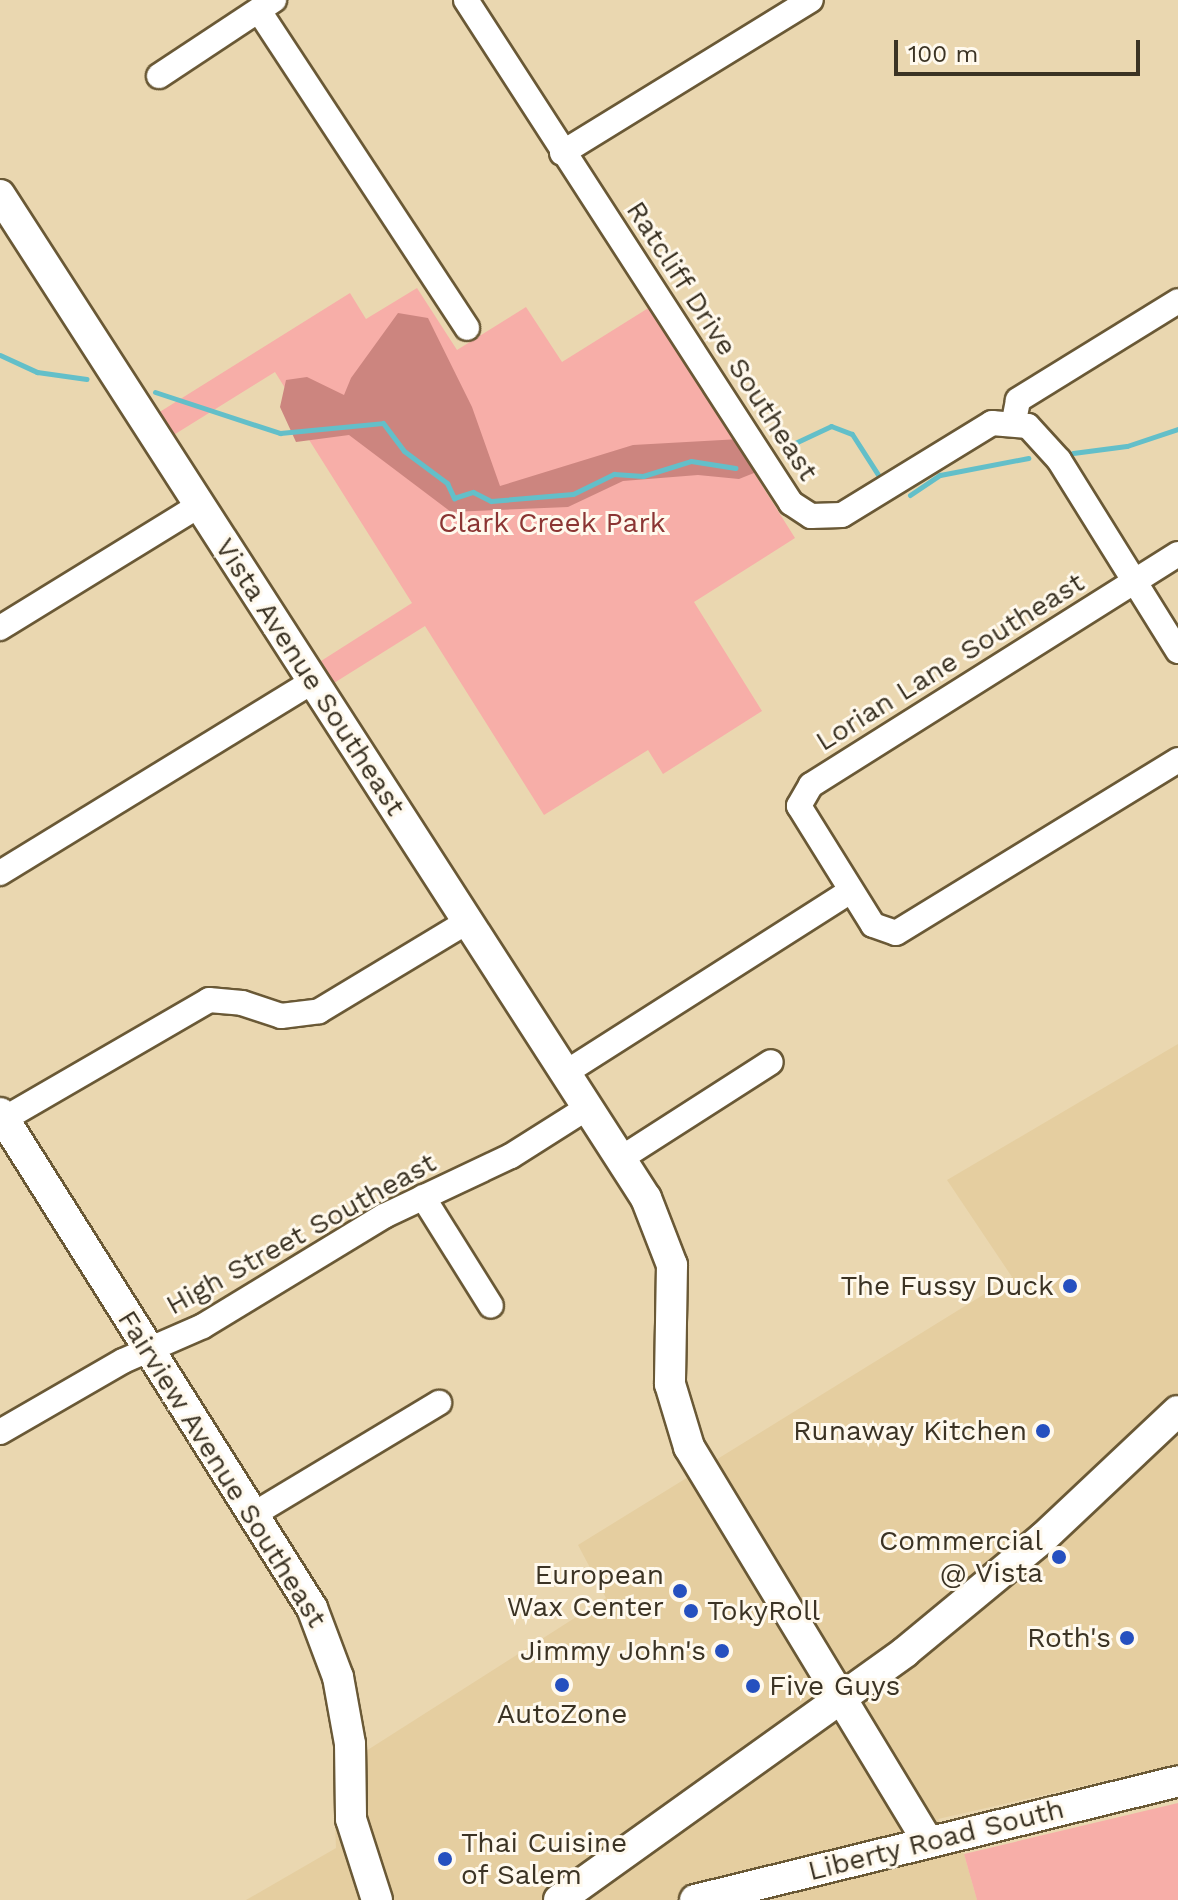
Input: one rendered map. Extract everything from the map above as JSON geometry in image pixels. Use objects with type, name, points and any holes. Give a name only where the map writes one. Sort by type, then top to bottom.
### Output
[{"type":"main road","name":"Vista Avenue Southeast","points":[[0,195],[468,921],[662,1229],[672,1265],[670,1384],[689,1447],[928,1842]]},
{"type":"main road","name":"Fairview Avenue Southeast","points":[[2,1116],[254,1514],[325,1636],[350,1744],[351,1819],[377,1900]]},
{"type":"main road","points":[[559,1900],[840,1699],[970,1600],[1178,1411]]},
{"type":"main road","name":"Liberty Road South","points":[[695,1900],[1178,1781]]},
{"type":"street","name":"Ratcliff Drive Southeast","points":[[466,0],[781,490],[800,511],[826,518],[855,510],[973,433],[992,423],[1014,421]]},
{"type":"street","points":[[562,153],[811,0]]},
{"type":"street","points":[[159,76],[267,5],[467,328]]},
{"type":"street","points":[[1178,301],[1018,400],[1014,421],[1043,437],[1178,651]]},
{"type":"street","points":[[0,628],[200,505]]},
{"type":"street","name":"Lorian Lane Southeast","points":[[849,892],[802,814],[800,797],[1178,554]]},
{"type":"street","points":[[0,873],[312,682]]},
{"type":"street","points":[[565,1073],[849,892],[873,925],[886,933],[905,928],[1178,760]]},
{"type":"street","points":[[2,1116],[209,1000],[242,1003],[281,1016],[319,1011],[468,921]]},
{"type":"street","points":[[620,1159],[771,1062]]},
{"type":"street","name":"High Street Southeast","points":[[0,1432],[149,1350],[203,1326],[423,1197],[511,1156],[587,1108]]},
{"type":"street","points":[[423,1197],[491,1306]]},
{"type":"street","points":[[254,1514],[439,1403]]},
{"type":"shaded area","points":[[398,313],[428,318],[472,407],[500,486],[633,445],[740,439],[759,471],[739,479],[698,475],[623,481],[568,507],[451,512],[349,435],[296,442],[280,407],[286,380],[307,377],[344,395],[351,378]]},
{"type":"shaded area","points":[[1178,1044],[1178,1764],[938,1819],[964,1854],[977,1900],[246,1900],[336,1848],[333,1772],[606,1598],[578,1545],[1012,1277],[947,1180]]},
{"type":"green space","name":"Clark Creek Park","points":[[417,288],[457,350],[526,307],[562,362],[650,307],[795,538],[694,602],[762,711],[663,774],[648,750],[544,815],[425,626],[334,683],[321,661],[412,603],[306,435],[312,431],[275,372],[172,436],[158,413],[350,293],[366,319]]},
{"type":"green space","points":[[1178,1803],[1178,1900],[977,1900],[964,1854]]},
{"type":"waterway","points":[[0,355],[37,372],[87,379]]},
{"type":"waterway","points":[[155,392],[280,433],[383,423],[404,451],[447,483],[454,498],[473,492],[491,501],[573,494],[614,474],[643,476],[691,461],[735,468]]},
{"type":"waterway","points":[[795,443],[831,426],[852,434],[879,476]]},
{"type":"waterway","points":[[1073,453],[1127,446],[1178,429]]},
{"type":"waterway","points":[[910,495],[940,475],[1028,458]]},
{"type":"place","name":"The Fussy Duck","points":[[1070,1286]]},
{"type":"place","name":"Runaway Kitchen","points":[[1043,1431]]},
{"type":"place","name":"Commercial @ Vista","points":[[1059,1557]]},
{"type":"place","name":"European Wax Center","points":[[680,1591]]},
{"type":"place","name":"TokyRoll","points":[[691,1611]]},
{"type":"place","name":"Roth's","points":[[1127,1638]]},
{"type":"place","name":"Jimmy John's","points":[[722,1651]]},
{"type":"place","name":"AutoZone","points":[[562,1685]]},
{"type":"place","name":"Five Guys","points":[[753,1686]]},
{"type":"place","name":"Thai Cuisine of Salem","points":[[445,1859]]}]
